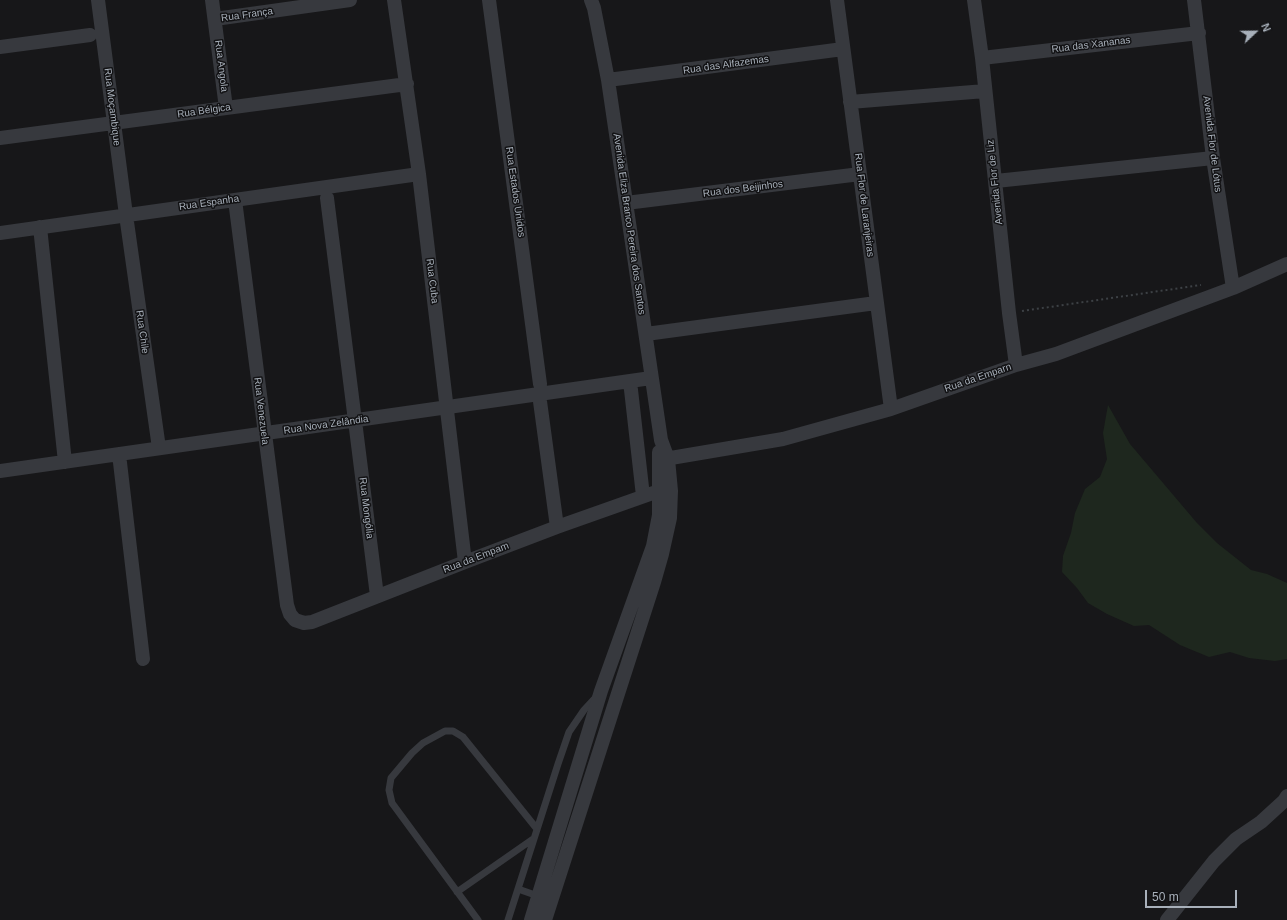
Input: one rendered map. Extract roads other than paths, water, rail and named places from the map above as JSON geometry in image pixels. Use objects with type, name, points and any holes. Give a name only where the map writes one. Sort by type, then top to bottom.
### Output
[{"type":"street","name":"Rua Moçambique","points":[[98,0],[126,215]]},
{"type":"street","name":"Rua Angola","points":[[212,0],[226,108]]},
{"type":"street","name":"Rua França","points":[[215,19],[350,0]]},
{"type":"street","name":"Rua Cuba","points":[[394,0],[419,174],[448,407],[465,562]]},
{"type":"street","name":"Rua Estados Unidos","points":[[489,0],[557,527]]},
{"type":"street","name":"Rua Flor de Laranjeiras","points":[[837,0],[890,409]]},
{"type":"street","name":"Avenida Flor de Liz","points":[[974,0],[982,58],[1009,313],[1016,365]]},
{"type":"street","name":"Avenida Flor de Lótus","points":[[1194,0],[1213,158],[1233,288]]},
{"type":"street","name":"Avenida Eliza Branco Pereira dos Santos","points":[[594,3],[608,80],[646,334],[651,378],[661,440],[665,489]]},
{"type":"street","name":"Rua das Xananas","points":[[982,58],[1199,33]]},
{"type":"street","points":[[0,46],[90,35]]},
{"type":"street","name":"Rua das Alfazemas","points":[[608,80],[843,49]]},
{"type":"street","name":"Rua Bélgica","points":[[0,138],[407,84]]},
{"type":"street","points":[[850,102],[985,91]]},
{"type":"street","points":[[996,181],[1213,158]]},
{"type":"street","name":"Rua Espanha","points":[[0,232],[419,174]]},
{"type":"street","name":"Rua dos Beijinhos","points":[[626,203],[860,174]]},
{"type":"street","name":"Rua Mongólia","points":[[327,198],[377,596]]},
{"type":"street","name":"Rua Venezuela","points":[[235,200],[287,606],[290,614],[295,620]]},
{"type":"street","name":"Rua Chile","points":[[126,215],[159,448]]},
{"type":"street","points":[[40,227],[65,462]]},
{"type":"street","name":"Rua da Emparn","points":[[663,460],[783,439],[890,409],[1016,365],[1056,354],[1233,288],[1287,264]]},
{"type":"street","points":[[646,334],[876,303]]},
{"type":"street","name":"Rua Nova Zelândia","points":[[0,471],[448,407],[540,389],[651,378]]},
{"type":"street","points":[[630,381],[643,496]]},
{"type":"street","points":[[119,454],[143,659]]},
{"type":"street","points":[[531,920],[601,691],[653,546],[665,489]]},
{"type":"street","points":[[545,920],[662,554],[670,518],[665,489]]},
{"type":"street","name":"Rua da Empam","points":[[295,620],[304,623],[312,622],[557,527],[665,489]]},
{"type":"street","points":[[1167,920],[1214,861],[1236,839],[1261,822],[1284,801],[1287,796]]},
{"type":"street","points":[[538,896],[551,901]]},
{"type":"lane","points":[[508,920],[569,732],[584,710],[601,691]]},
{"type":"lane","points":[[478,920],[392,803],[389,790],[391,778],[412,753],[423,743],[445,730],[453,731],[463,737],[537,829]]},
{"type":"lane","points":[[457,892],[534,838]]},
{"type":"lane","points":[[518,889],[538,896]]}]
